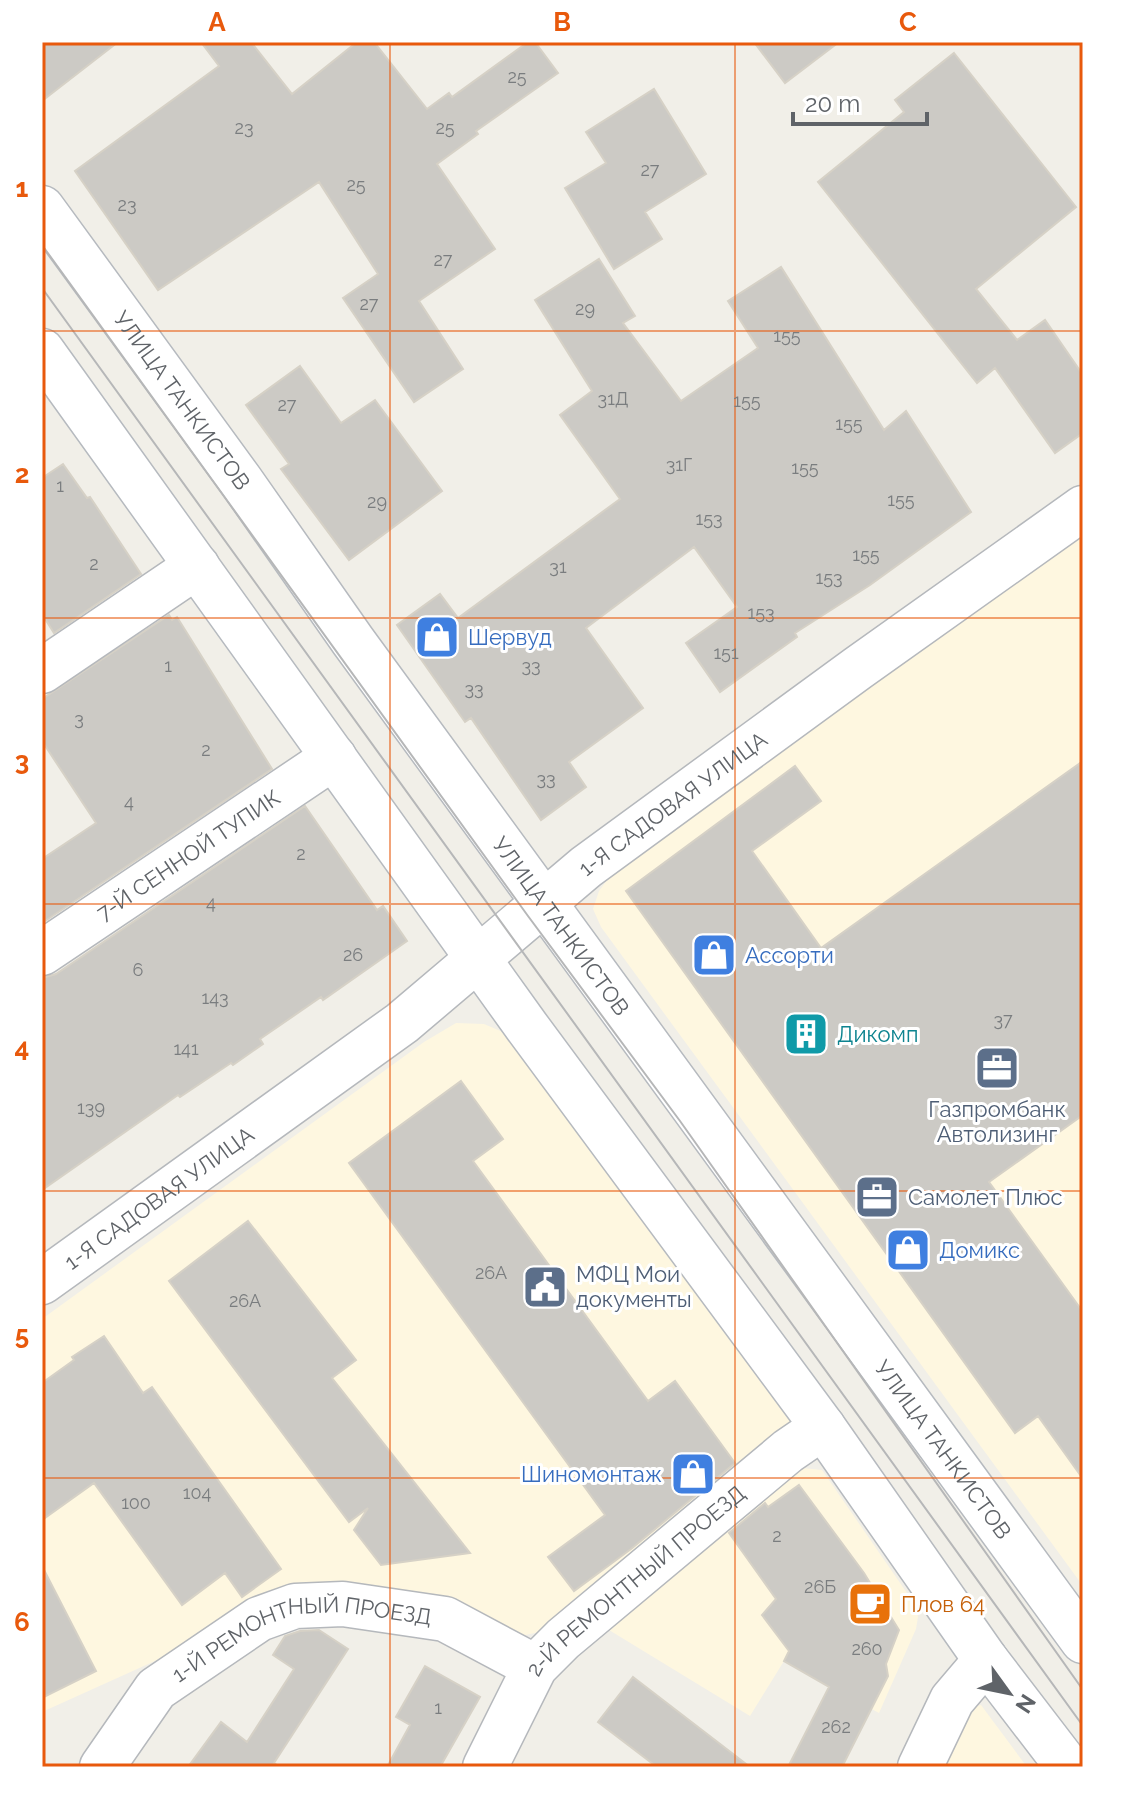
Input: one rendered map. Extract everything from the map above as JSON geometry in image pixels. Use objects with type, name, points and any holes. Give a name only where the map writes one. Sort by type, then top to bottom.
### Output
[{"type":"main road","name":"УЛИЦА ТАНКИСТОВ","points":[[42,208],[353,641],[1083,1641]]},
{"type":"main road","points":[[50,377],[197,566],[478,958],[823,1427],[986,1660],[1068,1767]]},
{"type":"main road","name":"1-Я САДОВАЯ УЛИЦА","points":[[42,1282],[402,1023],[586,867],[1083,508]]},
{"type":"main road","points":[[42,671],[197,566]]},
{"type":"main road","name":"7-Й СЕННОЙ ТУПИК","points":[[42,953],[334,757]]},
{"type":"main road","name":"2-Й РЕМОНТНЫЙ ПРОЕЗД","points":[[485,1767],[535,1667],[575,1629],[788,1451],[823,1427]]},
{"type":"main road","name":"1-Й РЕМОНТНЫЙ ПРОЕЗД","points":[[102,1767],[156,1689],[259,1619],[295,1606],[343,1604],[445,1619],[535,1667]]},
{"type":"main road","points":[[920,1767],[952,1700],[986,1660]]},
{"type":"shaded area","points":[[1083,536],[1083,1586],[601,927],[593,909],[599,891],[615,869]]},
{"type":"shaded area","points":[[456,1023],[484,1024],[510,1035],[796,1425],[544,1631],[521,1636],[347,1592],[177,1651],[42,1712],[42,1319],[424,1042]]},
{"type":"shaded area","points":[[802,1468],[822,1470],[916,1606],[916,1629],[879,1713],[784,1661],[750,1716],[609,1630],[715,1532]]},
{"type":"shaded area","points":[[981,1705],[1027,1767],[935,1767],[967,1708]]},
{"type":"building","points":[[42,42],[118,42],[42,101]]},
{"type":"building","points":[[201,42],[251,42],[292,94],[357,42],[374,42],[427,109],[449,93],[452,97],[528,42],[535,42],[558,73],[476,131],[478,134],[437,164],[495,249],[419,301],[463,369],[414,402],[343,298],[378,274],[319,182],[158,290],[75,171],[219,66]]},
{"type":"building","points":[[754,42],[839,42],[785,83]]},
{"type":"building","points":[[954,53],[1076,207],[976,289],[1017,340],[1045,320],[1083,375],[1083,433],[1055,453],[995,368],[977,383],[818,182],[904,112],[895,100]]},
{"type":"building","points":[[654,89],[706,174],[645,212],[662,239],[614,269],[565,188],[606,163],[586,132]]},
{"type":"building","points":[[599,259],[635,316],[623,323],[681,401],[758,348],[728,301],[781,267],[884,430],[906,411],[971,512],[870,585],[795,633],[797,637],[720,692],[686,643],[737,607],[694,547],[586,628],[643,708],[569,762],[586,787],[541,820],[471,718],[465,722],[397,625],[440,594],[458,618],[620,499],[560,415],[592,391],[535,300]]},
{"type":"building","points":[[300,366],[341,423],[375,400],[442,491],[349,560],[281,469],[289,464],[246,405]]},
{"type":"building","points":[[63,464],[87,498],[90,497],[141,574],[54,633],[42,614],[42,478]]},
{"type":"building","points":[[169,615],[172,620],[177,617],[272,769],[42,923],[42,859],[96,823],[42,741],[42,699]]},
{"type":"building","points":[[1083,761],[1083,1115],[989,1182],[1083,1312],[1083,1479],[1038,1416],[1015,1433],[626,891],[795,766],[821,801],[752,851],[821,948]]},
{"type":"building","points":[[305,806],[377,910],[383,906],[407,941],[323,1000],[321,997],[260,1039],[263,1044],[233,1065],[231,1063],[180,1097],[178,1095],[42,1190],[42,978],[56,974]]},
{"type":"building","points":[[461,1081],[503,1139],[473,1161],[648,1401],[675,1381],[735,1463],[631,1549],[574,1591],[548,1557],[605,1515],[349,1163]]},
{"type":"building","points":[[248,1221],[356,1360],[332,1378],[470,1553],[381,1565],[354,1530],[368,1508],[349,1522],[169,1281]]},
{"type":"building","points":[[104,1336],[143,1393],[152,1387],[281,1569],[242,1597],[225,1573],[182,1605],[94,1483],[42,1520],[42,1383],[74,1360],[72,1357]]},
{"type":"building","points":[[799,1485],[864,1573],[899,1630],[886,1664],[888,1676],[842,1767],[788,1767],[829,1687],[784,1661],[789,1651],[762,1615],[776,1599],[729,1533],[765,1503],[768,1507]]},
{"type":"building","points":[[42,1566],[96,1671],[42,1698]]},
{"type":"building","points":[[319,1630],[348,1649],[274,1763],[280,1767],[188,1767],[221,1722],[247,1742],[294,1669],[273,1655],[285,1636]]},
{"type":"building","points":[[425,1666],[480,1697],[440,1767],[387,1767],[410,1725],[396,1717]]},
{"type":"building","points":[[633,1677],[750,1767],[657,1767],[598,1722]]},
{"type":"tram line","points":[[42,245],[680,1121],[1083,1690]]},
{"type":"tram line","points":[[42,288],[1083,1726]]},
{"type":"place","name":"Шервуд","points":[[437,637]]},
{"type":"place","name":"Ассорти","points":[[714,955]]},
{"type":"place","name":"Дикомп","points":[[806,1034]]},
{"type":"place","name":"Газпромбанк Автолизинг","points":[[997,1068]]},
{"type":"place","name":"Самолет Плюс","points":[[877,1197]]},
{"type":"place","name":"Домикс","points":[[908,1250]]},
{"type":"place","name":"МФЦ Мои документы","points":[[545,1287]]},
{"type":"place","name":"Шиномонтаж","points":[[693,1474]]},
{"type":"place","name":"Плов 64","points":[[870,1604]]}]
